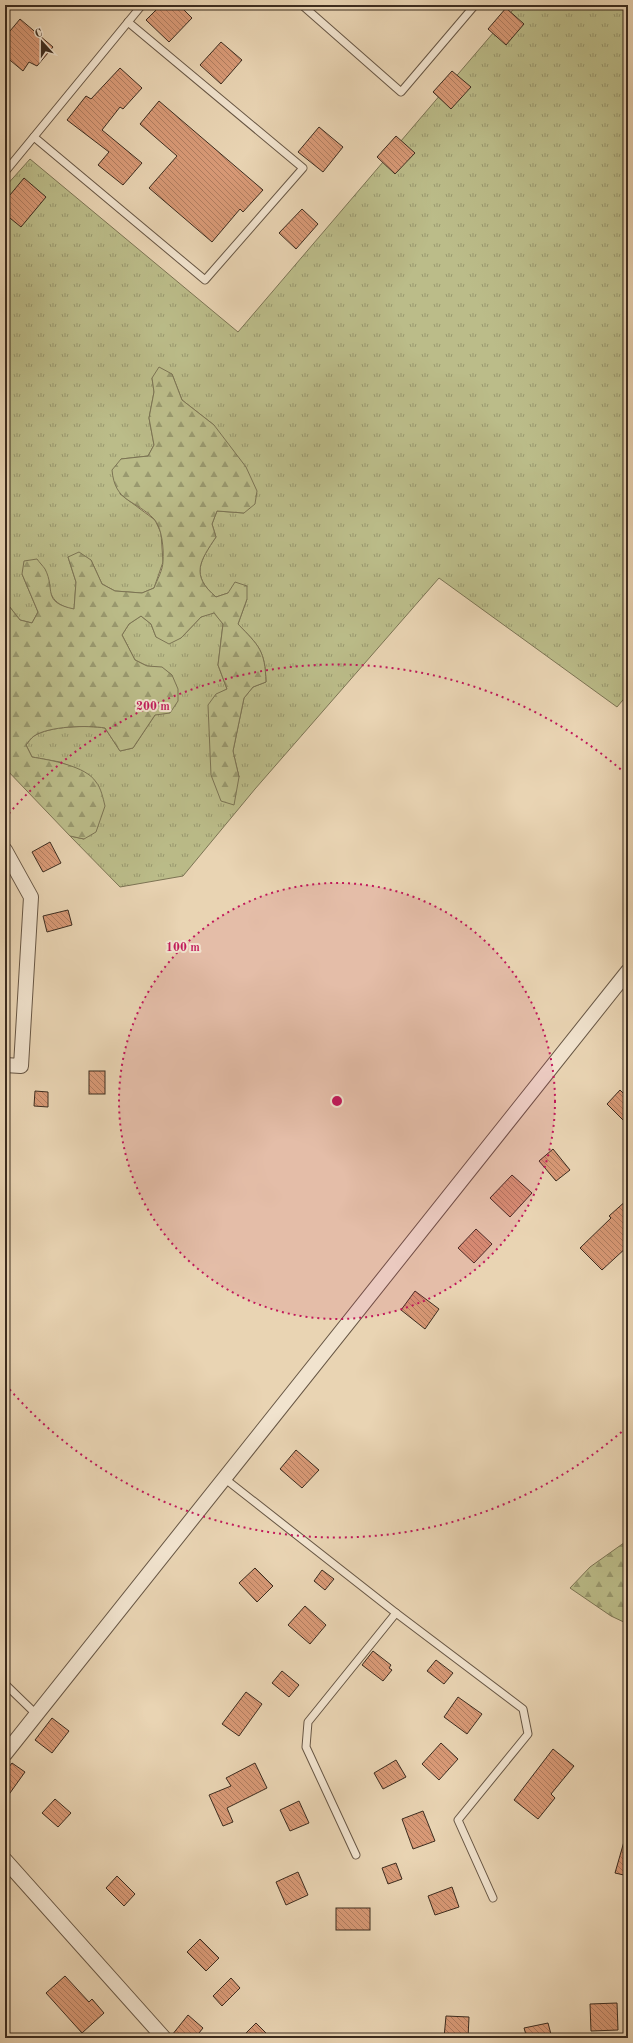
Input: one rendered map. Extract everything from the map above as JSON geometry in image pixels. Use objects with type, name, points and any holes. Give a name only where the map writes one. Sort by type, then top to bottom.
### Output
[{"type":"street","points":[[5,850],[31,897],[20,1066],[5,1065]]},
{"type":"street","points":[[5,1754],[37,1716],[224,1478],[628,971]]},
{"type":"street","points":[[5,1860],[164,2038]]},
{"type":"lane","points":[[5,172],[142,5]]},
{"type":"lane","points":[[302,5],[401,92],[475,5]]},
{"type":"lane","points":[[34,137],[204,280],[303,168],[128,22]]},
{"type":"lane","points":[[224,1478],[396,1613],[523,1709],[528,1734],[458,1820],[493,1898]]},
{"type":"lane","points":[[356,1855],[306,1747],[308,1722],[396,1613]]},
{"type":"lane","points":[[5,1684],[37,1716]]},
{"type":"green space","points":[[517,5],[628,5],[628,694],[617,707],[439,578],[255,789],[183,876],[120,887],[70,836],[84,839],[86,773],[60,762],[32,757],[26,745],[34,736],[49,730],[69,727],[89,727],[105,728],[120,751],[133,748],[155,715],[172,675],[162,668],[147,666],[135,660],[122,635],[129,624],[141,616],[151,624],[156,637],[181,638],[201,617],[214,612],[223,624],[218,665],[227,689],[216,695],[239,777],[233,751],[244,698],[253,687],[266,682],[264,663],[260,649],[238,624],[247,599],[228,593],[216,597],[203,582],[200,575],[200,568],[206,553],[216,537],[212,524],[217,511],[244,513],[214,425],[182,400],[172,374],[152,378],[154,392],[149,418],[154,445],[148,456],[121,459],[120,494],[155,520],[161,533],[163,562],[154,588],[142,593],[115,591],[102,584],[91,560],[68,557],[76,582],[74,610],[60,604],[52,596],[45,570],[22,574],[38,612],[32,623],[20,620],[5,601],[5,187],[30,159],[238,332]]},
{"type":"green space","points":[[159,367],[172,374],[182,400],[214,425],[246,467],[257,491],[255,504],[244,513],[217,511],[212,524],[216,537],[202,561],[200,575],[208,589],[216,597],[228,593],[235,582],[247,586],[247,599],[238,624],[260,649],[264,663],[266,682],[253,687],[244,698],[233,751],[239,777],[234,805],[221,801],[211,775],[208,705],[216,694],[227,689],[218,665],[223,624],[214,613],[201,617],[181,638],[169,644],[156,637],[151,624],[141,616],[129,624],[122,635],[135,660],[147,666],[162,667],[172,675],[178,689],[178,701],[170,713],[155,715],[133,748],[120,751],[105,728],[98,727],[69,727],[49,730],[34,736],[26,745],[32,757],[58,762],[76,768],[91,776],[98,784],[105,806],[96,832],[84,839],[70,836],[5,768],[5,601],[20,620],[32,623],[38,612],[22,574],[24,561],[37,559],[45,569],[48,576],[53,599],[57,603],[74,609],[76,582],[68,557],[79,552],[91,560],[102,584],[115,591],[142,593],[154,588],[163,564],[163,545],[159,527],[154,519],[122,495],[117,489],[112,470],[121,459],[148,456],[154,445],[149,418],[154,392],[152,378]]},
{"type":"green space","points":[[628,1540],[628,1624],[611,1616],[570,1588],[590,1567]]},
{"type":"building","points":[[161,5],[179,5],[192,18],[169,42],[146,20]]},
{"type":"building","points":[[506,8],[524,24],[506,45],[488,29]]},
{"type":"building","points":[[20,19],[53,47],[37,66],[29,62],[23,71],[5,56],[5,37]]},
{"type":"building","points":[[221,42],[242,60],[221,84],[200,65]]},
{"type":"building","points":[[120,68],[142,88],[123,109],[120,107],[102,130],[142,163],[123,185],[98,165],[109,152],[67,120],[86,96],[91,99]]},
{"type":"building","points":[[452,71],[471,87],[451,109],[433,92]]},
{"type":"building","points":[[159,101],[263,190],[243,212],[240,209],[212,242],[149,188],[177,156],[140,124]]},
{"type":"building","points":[[319,127],[343,147],[323,172],[298,152]]},
{"type":"building","points":[[396,136],[415,153],[395,174],[377,157]]},
{"type":"building","points":[[24,178],[46,197],[21,227],[5,214],[5,201]]},
{"type":"building","points":[[302,209],[318,224],[296,249],[279,233]]},
{"type":"building","points":[[50,842],[61,863],[43,872],[32,852]]},
{"type":"building","points":[[68,910],[72,925],[47,932],[43,916]]},
{"type":"building","points":[[89,1071],[105,1071],[105,1094],[89,1094]]},
{"type":"building","points":[[620,1090],[628,1098],[628,1125],[607,1104]]},
{"type":"building","points":[[35,1091],[48,1092],[48,1107],[34,1106]]},
{"type":"building","points":[[553,1149],[570,1170],[556,1181],[539,1161]]},
{"type":"building","points":[[512,1175],[532,1193],[510,1217],[490,1198]]},
{"type":"building","points":[[628,1199],[628,1246],[602,1270],[580,1248],[611,1218],[609,1216]]},
{"type":"building","points":[[476,1229],[492,1244],[474,1263],[458,1248]]},
{"type":"building","points":[[415,1291],[439,1309],[425,1329],[401,1310]]},
{"type":"building","points":[[296,1450],[319,1470],[302,1488],[280,1469]]},
{"type":"building","points":[[255,1568],[273,1586],[257,1602],[239,1583]]},
{"type":"building","points":[[322,1570],[334,1579],[325,1590],[314,1581]]},
{"type":"building","points":[[305,1606],[326,1625],[310,1644],[288,1625]]},
{"type":"building","points":[[373,1651],[391,1665],[389,1668],[392,1670],[383,1681],[362,1665]]},
{"type":"building","points":[[436,1660],[453,1673],[444,1684],[427,1671]]},
{"type":"building","points":[[282,1671],[299,1685],[289,1697],[272,1683]]},
{"type":"building","points":[[246,1692],[262,1704],[239,1736],[222,1724]]},
{"type":"building","points":[[458,1697],[482,1714],[467,1734],[444,1717]]},
{"type":"building","points":[[52,1718],[69,1731],[52,1753],[35,1740]]},
{"type":"building","points":[[441,1743],[458,1759],[439,1780],[422,1764]]},
{"type":"building","points":[[553,1749],[574,1766],[551,1794],[555,1798],[538,1819],[514,1800]]},
{"type":"building","points":[[396,1760],[406,1777],[383,1789],[374,1773]]},
{"type":"building","points":[[12,1763],[25,1772],[5,1800],[5,1772]]},
{"type":"building","points":[[255,1763],[267,1788],[227,1808],[233,1822],[223,1826],[209,1795],[231,1786],[226,1778]]},
{"type":"building","points":[[55,1799],[71,1813],[58,1827],[42,1813]]},
{"type":"building","points":[[299,1801],[309,1823],[290,1831],[280,1810]]},
{"type":"building","points":[[423,1811],[435,1841],[413,1849],[402,1819]]},
{"type":"building","points":[[625,1838],[628,1838],[628,1876],[615,1873]]},
{"type":"building","points":[[396,1863],[402,1879],[388,1884],[382,1868]]},
{"type":"building","points":[[298,1872],[308,1895],[286,1905],[276,1882]]},
{"type":"building","points":[[117,1876],[135,1894],[124,1906],[106,1888]]},
{"type":"building","points":[[452,1887],[459,1907],[435,1915],[428,1896]]},
{"type":"building","points":[[336,1908],[370,1908],[370,1930],[336,1930]]},
{"type":"building","points":[[200,1939],[219,1958],[206,1971],[187,1952]]},
{"type":"building","points":[[65,1976],[89,2002],[92,1999],[104,2013],[82,2033],[46,1993]]},
{"type":"building","points":[[231,1978],[240,1988],[222,2006],[213,1996]]},
{"type":"building","points":[[617,2003],[618,2030],[591,2031],[590,2004]]},
{"type":"building","points":[[188,2015],[203,2028],[195,2038],[172,2038],[172,2035]]},
{"type":"building","points":[[446,2016],[469,2017],[468,2038],[444,2038]]},
{"type":"building","points":[[256,2023],[271,2038],[241,2038]]},
{"type":"building","points":[[548,2023],[552,2038],[527,2038],[524,2028]]}]
